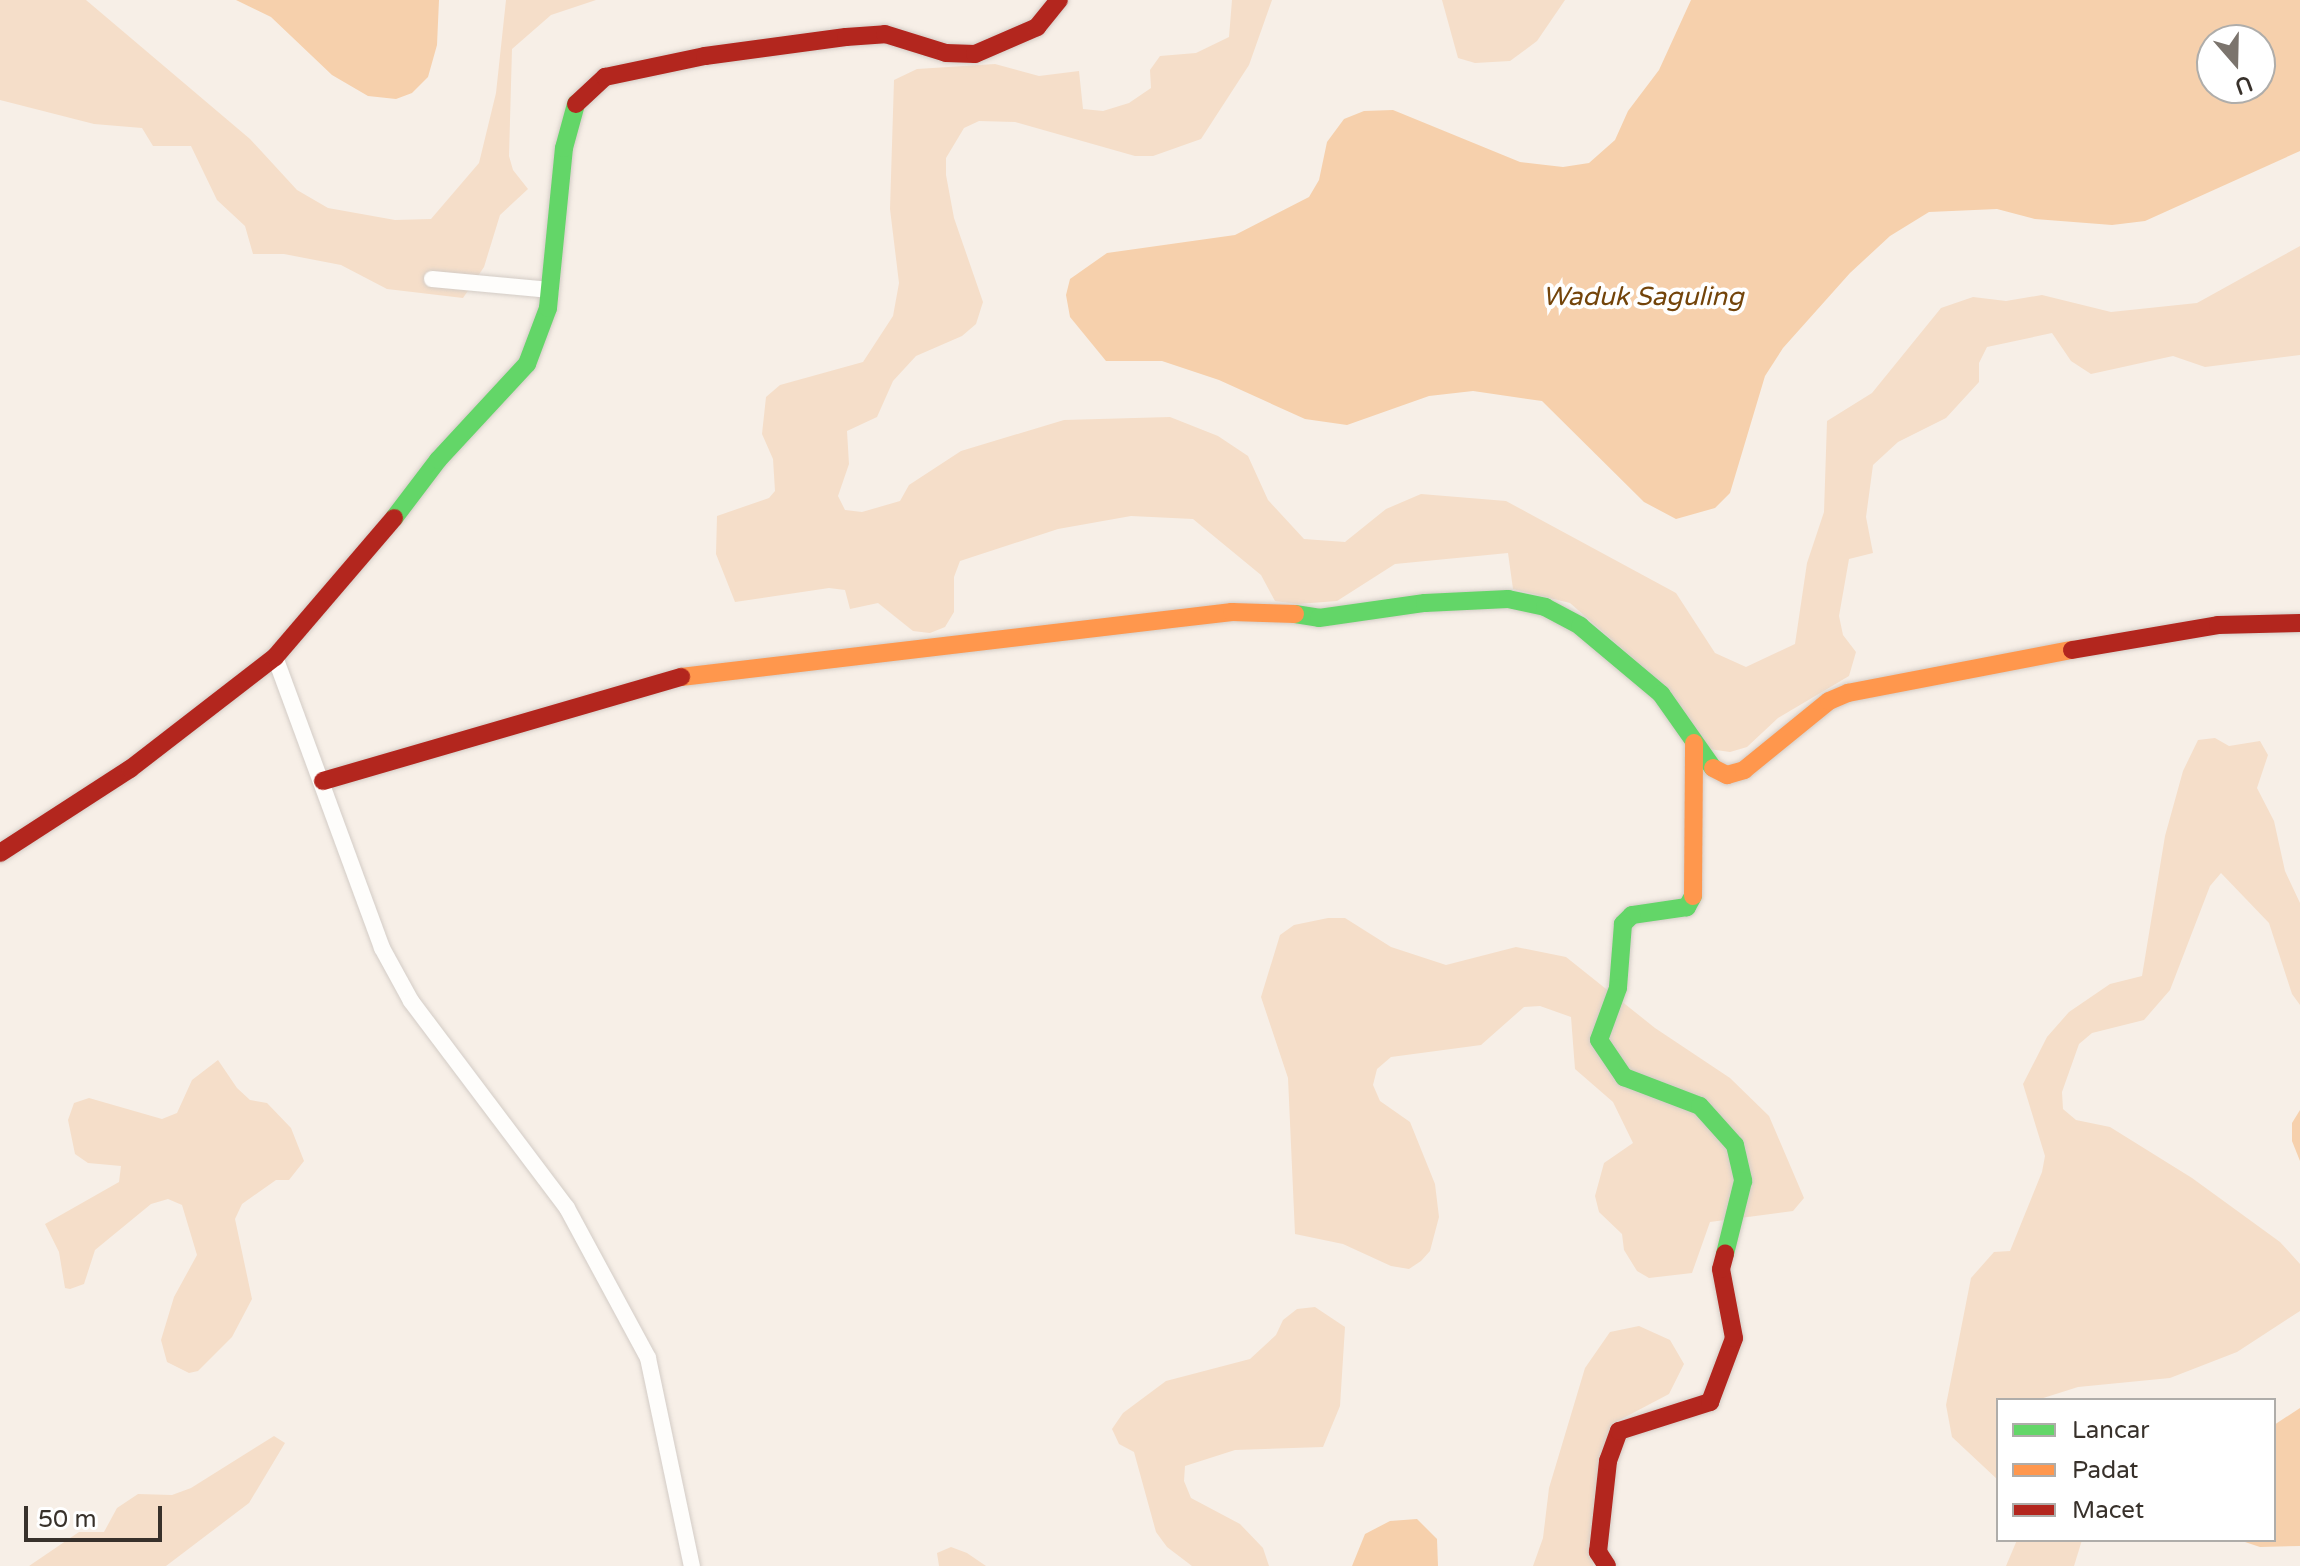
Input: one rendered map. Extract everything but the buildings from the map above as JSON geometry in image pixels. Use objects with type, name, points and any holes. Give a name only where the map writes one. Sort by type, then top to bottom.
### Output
[{"type":"street","points":[[0,853],[130,769],[275,657],[361,562],[438,460],[527,364],[550,290],[571,119],[584,92],[605,77],[705,56],[872,35],[946,53],[975,54],[1018,39],[1037,27],[1059,0]]},
{"type":"street","points":[[432,279],[550,290]]},
{"type":"street","points":[[323,781],[686,676],[1232,612],[1273,611],[1319,618],[1425,603],[1508,599],[1545,607],[1580,626],[1661,694],[1717,773],[1734,774],[1829,701],[1848,693],[2166,632],[2300,623]]},
{"type":"street","points":[[275,657],[323,781],[361,901],[411,1001],[567,1208],[648,1358],[692,1566]]},
{"type":"street","points":[[1607,1566],[1598,1552],[1608,1461],[1619,1431],[1710,1402],[1734,1338],[1721,1269],[1743,1181],[1735,1145],[1700,1106],[1624,1077],[1599,1040],[1618,988],[1623,924],[1632,915],[1687,907],[1695,893],[1694,743]]},
{"type":"shaded area","points":[[0,0],[86,0],[250,139],[297,190],[328,208],[395,220],[431,219],[479,163],[496,93],[506,0],[596,0],[551,15],[512,49],[509,156],[513,170],[528,189],[500,215],[484,267],[463,298],[387,289],[341,265],[284,254],[253,254],[245,226],[217,200],[191,146],[153,146],[142,128],[94,124],[0,100]]},
{"type":"shaded area","points":[[1232,0],[1272,0],[1249,65],[1201,139],[1153,156],[1135,156],[1015,122],[979,121],[964,128],[946,158],[946,175],[954,218],[983,302],[976,324],[962,336],[916,356],[893,381],[877,417],[847,431],[849,464],[838,496],[845,510],[862,512],[900,501],[909,485],[961,451],[1064,420],[1170,417],[1218,436],[1248,456],[1268,500],[1304,539],[1345,542],[1386,509],[1421,494],[1506,501],[1676,593],[1715,653],[1746,667],[1795,644],[1807,563],[1824,512],[1827,421],[1872,393],[1941,308],[1973,297],[2006,301],[2042,295],[2111,312],[2197,303],[2300,246],[2300,355],[2205,367],[2173,356],[2091,374],[2071,361],[2052,333],[1987,347],[1979,363],[1979,382],[1946,418],[1898,442],[1873,465],[1866,517],[1873,553],[1849,559],[1839,616],[1843,635],[1856,652],[1849,676],[1778,718],[1747,747],[1730,752],[1709,749],[1658,680],[1570,603],[1513,589],[1508,553],[1395,564],[1337,601],[1298,604],[1275,601],[1261,575],[1193,519],[1131,516],[1058,529],[960,561],[954,577],[954,612],[945,627],[930,633],[913,631],[878,603],[850,609],[845,590],[829,588],[735,602],[716,554],[717,516],[769,498],[775,491],[773,459],[762,434],[766,397],[780,385],[863,362],[893,316],[899,283],[890,209],[894,80],[917,69],[995,64],[1039,76],[1079,71],[1083,109],[1103,111],[1129,103],[1151,88],[1150,70],[1160,56],[1196,53],[1229,37]]},
{"type":"shaded area","points":[[1442,0],[1565,0],[1537,41],[1510,61],[1475,63],[1458,58]]},
{"type":"shaded area","points":[[2215,738],[2229,746],[2260,741],[2268,755],[2257,788],[2274,821],[2285,871],[2300,903],[2300,1005],[2292,994],[2269,923],[2221,873],[2210,886],[2170,990],[2144,1020],[2092,1033],[2079,1044],[2062,1092],[2063,1109],[2076,1120],[2110,1127],[2192,1178],[2280,1242],[2300,1264],[2300,1311],[2237,1352],[2170,1378],[2078,1387],[2043,1398],[1996,1398],[1996,1478],[1952,1437],[1946,1405],[1971,1278],[1994,1252],[2010,1251],[2042,1172],[2045,1156],[2023,1084],[2047,1037],[2069,1012],[2110,984],[2142,976],[2165,836],[2183,771],[2198,740]]},
{"type":"shaded area","points":[[1345,918],[1391,947],[1446,965],[1516,947],[1566,957],[1655,1028],[1730,1078],[1769,1116],[1804,1198],[1793,1211],[1710,1222],[1692,1273],[1649,1278],[1637,1271],[1624,1250],[1622,1234],[1599,1212],[1595,1196],[1604,1163],[1633,1143],[1613,1102],[1575,1069],[1571,1017],[1540,1006],[1524,1007],[1481,1045],[1391,1057],[1377,1069],[1373,1085],[1380,1101],[1410,1122],[1435,1184],[1439,1217],[1430,1251],[1421,1261],[1409,1269],[1391,1266],[1343,1244],[1295,1234],[1288,1078],[1261,997],[1280,935],[1294,925]]},
{"type":"shaded area","points":[[218,1060],[237,1088],[250,1100],[267,1103],[291,1128],[304,1161],[289,1180],[276,1180],[242,1204],[235,1219],[252,1299],[232,1337],[198,1371],[189,1373],[167,1362],[161,1340],[174,1297],[197,1255],[182,1205],[168,1199],[151,1204],[95,1250],[84,1284],[70,1289],[65,1288],[59,1252],[45,1224],[119,1182],[121,1166],[88,1163],[75,1154],[68,1120],[74,1103],[89,1098],[162,1119],[177,1113],[192,1080]]},
{"type":"shaded area","points":[[1315,1307],[1345,1327],[1340,1406],[1323,1447],[1235,1450],[1185,1466],[1184,1481],[1191,1498],[1240,1524],[1263,1548],[1269,1566],[1192,1566],[1167,1547],[1156,1532],[1134,1452],[1119,1444],[1112,1429],[1123,1413],[1166,1381],[1250,1359],[1276,1335],[1283,1320],[1297,1309]]},
{"type":"shaded area","points":[[1639,1326],[1670,1340],[1684,1364],[1669,1394],[1612,1424],[1593,1566],[1533,1566],[1543,1538],[1549,1488],[1585,1368],[1610,1332]]},
{"type":"shaded area","points":[[274,1436],[285,1443],[249,1503],[166,1566],[29,1566],[79,1532],[104,1532],[117,1508],[138,1494],[172,1495],[191,1488]]},
{"type":"shaded area","points":[[2016,1542],[2081,1542],[2074,1566],[2006,1566]]},
{"type":"shaded area","points":[[951,1547],[986,1566],[939,1566],[937,1553]]},
{"type":"water","points":[[236,0],[439,0],[437,45],[428,77],[412,93],[396,99],[368,96],[332,75],[271,17]]},
{"type":"water","name":"Waduk Saguling","points":[[1691,0],[2300,0],[2300,151],[2145,221],[2112,225],[2035,219],[1997,209],[1929,212],[1890,236],[1850,273],[1783,348],[1765,376],[1730,493],[1715,508],[1676,519],[1644,502],[1542,401],[1473,391],[1429,396],[1347,425],[1305,419],[1219,380],[1162,361],[1106,361],[1070,317],[1066,295],[1070,279],[1107,253],[1235,235],[1309,197],[1319,180],[1327,142],[1344,119],[1364,111],[1393,110],[1520,162],[1563,167],[1589,163],[1615,140],[1628,111],[1659,70]]},
{"type":"water","points":[[2300,1110],[2300,1161],[2292,1141],[2292,1123]]},
{"type":"water","points":[[2300,1408],[2300,1546],[2260,1547],[2245,1542],[2276,1542],[2276,1424]]},
{"type":"water","points":[[1417,1519],[1437,1539],[1438,1566],[1352,1566],[1365,1534],[1390,1521]]},
{"type":"traffic: fast","points":[[394,518],[438,460],[527,364],[548,308],[564,148],[576,104]]},
{"type":"traffic: fast","points":[[1295,614],[1319,618],[1425,603],[1508,599],[1545,607],[1580,626],[1661,694],[1713,768]]},
{"type":"traffic: fast","points":[[1693,896],[1687,907],[1632,915],[1623,924],[1618,988],[1599,1040],[1624,1077],[1700,1106],[1735,1145],[1743,1181],[1725,1254]]},
{"type":"traffic: slow","points":[[681,677],[1232,612],[1295,614]]},
{"type":"traffic: slow","points":[[1713,768],[1727,775],[1744,770],[1829,701],[1848,693],[2072,650]]},
{"type":"traffic: slow","points":[[1693,896],[1694,743]]},
{"type":"traffic: jam","points":[[576,104],[605,77],[705,56],[846,37],[885,34],[946,53],[975,54],[1037,27],[1059,0]]},
{"type":"traffic: jam","points":[[0,853],[130,769],[275,657],[394,518]]},
{"type":"traffic: jam","points":[[2072,650],[2218,625],[2300,623]]},
{"type":"traffic: jam","points":[[323,781],[681,677]]},
{"type":"traffic: jam","points":[[1607,1566],[1598,1552],[1608,1461],[1619,1431],[1710,1402],[1734,1338],[1721,1269],[1725,1254]]}]
